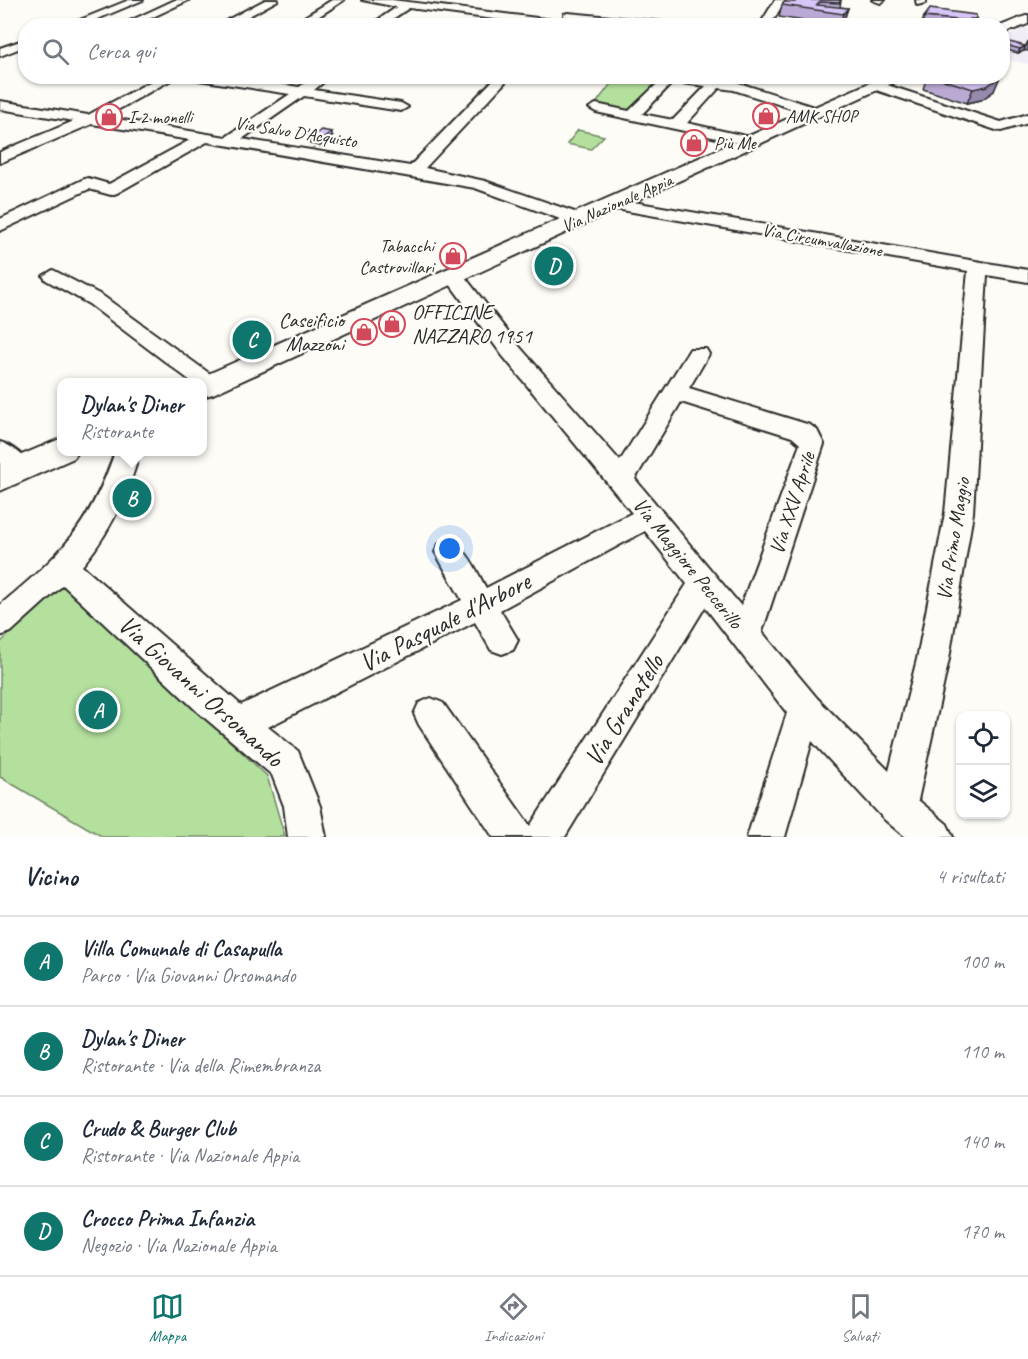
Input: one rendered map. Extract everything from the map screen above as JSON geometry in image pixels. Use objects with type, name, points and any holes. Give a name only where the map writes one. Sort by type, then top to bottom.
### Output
[{"type":"main road","points":[[1010,27],[1028,19]]},
{"type":"main road","name":"Via Nazionale Appia","points":[[207,385],[882,84]]},
{"type":"main road","points":[[7,466],[57,451]]},
{"type":"street","points":[[91,18],[138,0]]},
{"type":"street","points":[[142,18],[184,0]]},
{"type":"street","points":[[237,18],[273,0]]},
{"type":"street","points":[[309,18],[339,0]]},
{"type":"street","points":[[367,0],[481,13],[566,18]]},
{"type":"street","points":[[770,18],[780,0]]},
{"type":"street","points":[[387,18],[407,5]]},
{"type":"street","points":[[474,18],[481,13]]},
{"type":"street","points":[[0,52],[18,45]]},
{"type":"street","points":[[12,47],[18,48]]},
{"type":"street","points":[[0,158],[91,119],[157,84]]},
{"type":"street","points":[[254,84],[401,107]]},
{"type":"street","points":[[229,141],[313,84]]},
{"type":"street","points":[[414,171],[497,84]]},
{"type":"street","points":[[632,116],[664,84]]},
{"type":"street","points":[[677,125],[715,84],[736,86],[818,113]]},
{"type":"street","points":[[896,84],[1001,127],[1028,118]]},
{"type":"street","name":"Via Salvo D'Acquisto","points":[[0,105],[388,166],[465,181],[580,220]]},
{"type":"street","points":[[596,108],[754,142]]},
{"type":"street","points":[[134,138],[153,129]]},
{"type":"street","points":[[0,226],[88,183],[111,190],[206,137]]},
{"type":"street","points":[[388,166],[429,156]]},
{"type":"street","points":[[429,156],[429,164],[433,169],[465,181]]},
{"type":"street","name":"Via Circumvallazione","points":[[616,204],[1028,276]]},
{"type":"street","name":"Via Primo Maggio","points":[[898,807],[933,659],[959,513],[978,267]]},
{"type":"street","points":[[52,276],[96,300],[197,378]]},
{"type":"street","name":"Via Maggiore Peccerillo","points":[[454,276],[510,350],[704,582],[805,709],[898,807],[934,837]]},
{"type":"street","points":[[621,481],[698,354]]},
{"type":"street","name":"Via XXV Aprile","points":[[674,394],[687,395],[791,427],[808,436],[812,444],[812,452],[746,635]]},
{"type":"street","points":[[0,623],[38,591],[89,537],[119,480],[126,456]]},
{"type":"street","name":"Via Pasquale d'Arbore","points":[[238,724],[481,605],[649,516]]},
{"type":"street","points":[[449,552],[502,640]]},
{"type":"street","name":"Via Giovanni Orsomando","points":[[62,566],[238,724],[286,763],[302,806],[307,837]]},
{"type":"street","name":"Via Granatello","points":[[544,837],[704,582]]},
{"type":"street","points":[[766,837],[805,709]]},
{"type":"street","points":[[431,714],[514,837]]},
{"type":"shaded area","points":[[1028,26],[1028,64],[1010,60],[1010,35]]},
{"type":"green space","points":[[611,84],[659,84],[629,113],[594,106]]},
{"type":"green space","points":[[578,130],[604,136],[591,149],[567,144]]},
{"type":"green space","points":[[62,583],[267,776],[285,837],[103,837],[0,777],[0,643]]},
{"type":"building","points":[[796,0],[841,0],[839,3],[820,2],[817,5],[848,8],[843,14],[782,5],[784,2],[795,2]]},
{"type":"building","points":[[930,9],[976,15],[976,18],[924,17]]},
{"type":"building","points":[[1010,42],[1025,46],[1020,49],[1010,46]]},
{"type":"building","points":[[957,84],[990,84],[987,86],[973,89]]},
{"type":"building","points":[[321,130],[332,132],[320,141],[309,139]]},
{"type":"place","name":"AMK SHOP","points":[[766,116]]},
{"type":"place","name":"I 2 monelli","points":[[109,117]]},
{"type":"place","name":"Più Me","points":[[694,143]]},
{"type":"place","name":"Tabacchi Castrovillari","points":[[453,256]]},
{"type":"place","name":"Crocco Prima Infanzia","points":[[554,266]]},
{"type":"place","name":"OFFICINE NAZZARO 1951","points":[[392,324]]},
{"type":"place","name":"Caseificio Mazzoni","points":[[364,332]]},
{"type":"place","name":"Crudo & Burger Club","points":[[252,340]]},
{"type":"place","name":"Dylan's Diner","points":[[132,498]]},
{"type":"place","name":"Villa Comunale di Casapulla","points":[[98,710]]}]
